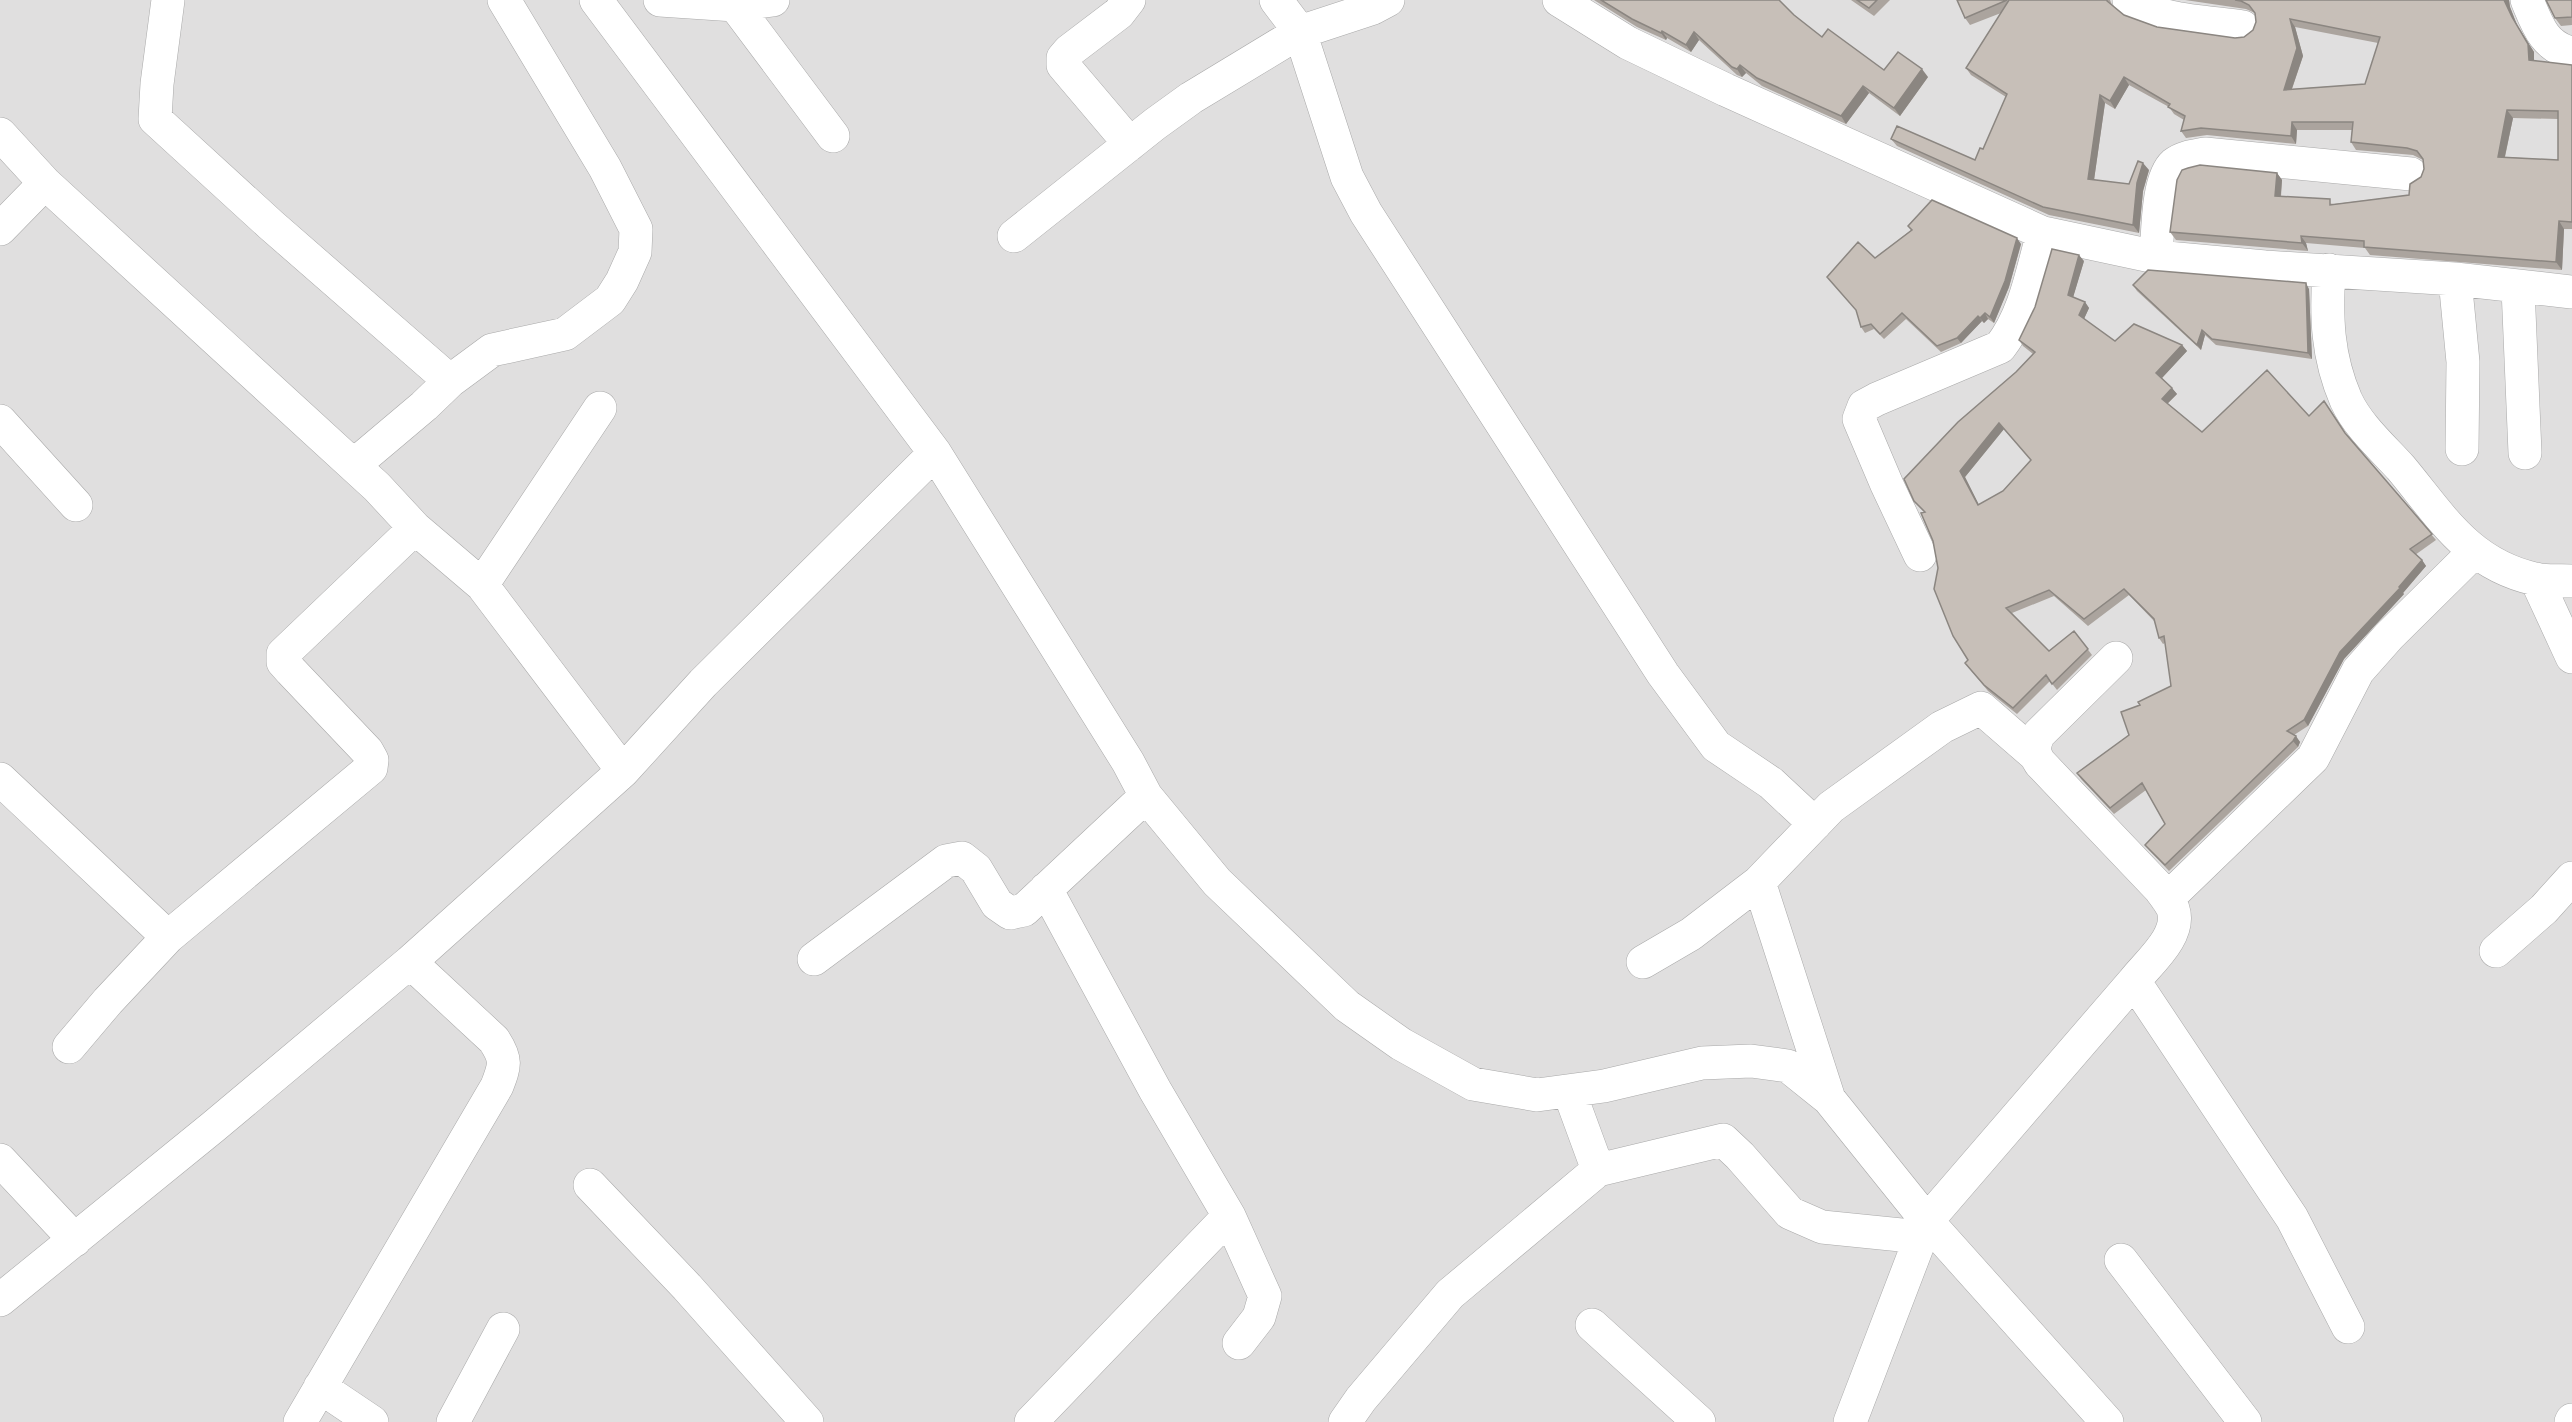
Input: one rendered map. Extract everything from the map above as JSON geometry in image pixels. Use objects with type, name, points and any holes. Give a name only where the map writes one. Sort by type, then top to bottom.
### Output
[{"type":"street","points":[[168,0],[157,84],[155,119],[450,381]]},
{"type":"street","points":[[354,465],[450,381],[492,350],[565,334],[610,300],[622,281],[635,252],[636,229],[605,168],[504,0]]},
{"type":"street","points":[[596,0],[935,453],[1122,752],[1146,796],[1217,882],[1347,1006],[1401,1044],[1473,1084],[1537,1095],[1604,1086],[1702,1063],[1751,1061],[1788,1066],[1829,1099],[1924,1229],[2107,1422]]},
{"type":"street","points":[[660,0],[735,5],[773,0]]},
{"type":"street","points":[[1129,0],[1119,13],[1069,51],[1063,58],[1063,65],[1130,144]]},
{"type":"street","points":[[1276,0],[1300,32],[1347,177],[1366,213],[1656,664],[1716,746],[1771,783],[1815,824]]},
{"type":"street","points":[[1014,236],[1191,98],[1300,32],[1388,0]]},
{"type":"street","points":[[1559,0],[1628,43],[1716,86],[2043,232],[2156,256],[2456,279],[2518,288],[2572,292]]},
{"type":"street","points":[[2129,0],[2139,9],[2243,27]]},
{"type":"street","points":[[2527,0],[2541,33],[2559,50],[2572,53]]},
{"type":"street","points":[[735,5],[833,136]]},
{"type":"street","points":[[0,134],[45,183],[354,465],[415,528],[482,585],[623,771]]},
{"type":"street","points":[[2156,256],[2162,188],[2172,166],[2185,157],[2205,154],[2411,174]]},
{"type":"street","points":[[0,229],[45,183]]},
{"type":"street","points":[[1920,555],[1882,475],[1859,419],[1864,406],[1916,381],[2000,347],[2010,334],[2022,307],[2043,232]]},
{"type":"street","points":[[2329,270],[2326,309],[2328,341],[2347,402],[2367,431],[2448,528],[2475,551],[2503,568],[2536,579],[2572,581]]},
{"type":"street","points":[[2456,279],[2463,362],[2462,449]]},
{"type":"street","points":[[2518,288],[2525,453]]},
{"type":"street","points":[[482,585],[600,408]]},
{"type":"street","points":[[0,421],[76,505]]},
{"type":"street","points":[[0,1300],[410,962],[623,771],[703,683],[935,453]]},
{"type":"street","points":[[69,1047],[108,1000],[168,937],[371,768],[372,760],[367,751],[291,671],[284,662],[283,654],[415,528]]},
{"type":"street","points":[[2167,899],[2313,758],[2349,687],[2364,664],[2475,551]]},
{"type":"street","points":[[2536,579],[2572,657]]},
{"type":"street","points":[[2034,754],[2034,743],[2039,735],[2116,658]]},
{"type":"street","points":[[1643,962],[1691,934],[1759,882],[1831,807],[1942,727],[1981,708],[2034,754],[2160,889],[2173,909],[2175,926],[2167,942],[1924,1229],[1850,1422]]},
{"type":"street","points":[[0,779],[168,937]]},
{"type":"street","points":[[814,959],[946,861],[962,858],[976,869],[997,904],[1010,913],[1024,910],[1146,796]]},
{"type":"street","points":[[2496,951],[2544,909],[2572,878]]},
{"type":"street","points":[[1759,882],[1829,1099]]},
{"type":"street","points":[[1046,889],[1155,1090],[1229,1216],[1264,1296],[1259,1317],[1239,1343]]},
{"type":"street","points":[[300,1422],[497,1086],[503,1069],[504,1056],[494,1040],[410,962]]},
{"type":"street","points":[[2134,981],[2292,1218],[2348,1328]]},
{"type":"street","points":[[1569,1091],[1598,1170]]},
{"type":"street","points":[[1345,1422],[1361,1399],[1450,1294],[1598,1170],[1723,1140],[1740,1155],[1790,1214],[1822,1227],[1924,1229]]},
{"type":"street","points":[[0,1160],[75,1240]]},
{"type":"street","points":[[590,1185],[687,1287],[807,1422]]},
{"type":"street","points":[[1031,1422],[1229,1216]]},
{"type":"street","points":[[2121,1260],[2245,1422]]},
{"type":"street","points":[[1592,1325],[1699,1422]]},
{"type":"street","points":[[453,1422],[503,1329]]},
{"type":"street","points":[[320,1387],[372,1422]]},
{"type":"shaded area","points":[[0,0],[2572,0],[2572,1422],[0,1422]]},
{"type":"building","points":[[1601,0],[1779,0],[1822,37],[1828,29],[1884,70],[1898,52],[1922,69],[1894,108],[1863,86],[1841,116],[1757,78],[1740,65],[1737,69],[1732,67],[1694,32],[1686,45],[1662,31],[1661,33],[1632,19]]},
{"type":"building","points":[[1857,0],[1877,0],[1869,8]]},
{"type":"building","points":[[1957,0],[2007,0],[1965,18]]},
{"type":"building","points":[[2009,0],[2107,0],[2124,15],[2157,27],[2235,38],[2244,37],[2253,30],[2256,22],[2255,13],[2249,5],[2235,0],[2504,0],[2528,44],[2529,60],[2572,65],[2572,222],[2559,221],[2556,262],[2364,247],[2364,241],[2301,236],[2302,243],[2170,232],[2177,180],[2182,170],[2188,168],[2200,165],[2277,173],[2275,196],[2330,199],[2330,205],[2409,195],[2410,184],[2421,177],[2424,169],[2423,159],[2417,151],[2407,148],[2351,142],[2353,122],[2292,122],[2291,136],[2201,128],[2181,131],[2185,116],[2168,107],[2170,104],[2124,77],[2110,101],[2100,95],[2088,179],[2129,184],[2138,161],[2143,163],[2137,183],[2133,225],[2043,207],[1891,139],[1897,126],[1975,160],[1980,148],[1983,149],[2007,94],[1966,68]],"holes":[[[2290,19],[2380,37],[2365,84],[2284,90],[2297,48]],[[2507,110],[2558,111],[2558,160],[2498,157]]]},
{"type":"building","points":[[2546,0],[2572,0],[2572,17],[2555,18]]},
{"type":"building","points":[[1932,200],[2017,238],[2005,281],[1990,317],[1985,313],[1980,318],[1978,316],[1957,338],[1937,346],[1902,313],[1880,334],[1871,324],[1861,327],[1856,310],[1827,277],[1858,242],[1875,258],[1912,230],[1908,226]]},
{"type":"building","points":[[2052,249],[2079,255],[2068,295],[2085,302],[2079,315],[2115,341],[2134,324],[2182,345],[2156,373],[2172,388],[2162,399],[2202,432],[2267,370],[2309,416],[2324,401],[2345,433],[2432,534],[2410,549],[2422,560],[2400,588],[2340,652],[2304,720],[2287,731],[2296,736],[2293,741],[2165,865],[2145,845],[2165,824],[2142,783],[2110,808],[2077,773],[2129,735],[2121,712],[2140,705],[2138,702],[2171,686],[2164,636],[2159,638],[2154,619],[2124,589],[2084,619],[2049,590],[2006,608],[2049,651],[2074,631],[2088,649],[2052,684],[2046,675],[2013,708],[1984,685],[1965,663],[1968,660],[1953,636],[1934,589],[1938,568],[1933,541],[1921,513],[1925,512],[1914,501],[1904,479],[1958,422],[2016,372],[2035,352],[2019,340],[2035,307]],"holes":[[[1999,423],[2031,460],[2003,491],[1978,505],[1960,471]]]},
{"type":"building","points":[[2148,270],[2306,283],[2308,353],[2212,339],[2202,330],[2197,345],[2133,285]]}]
